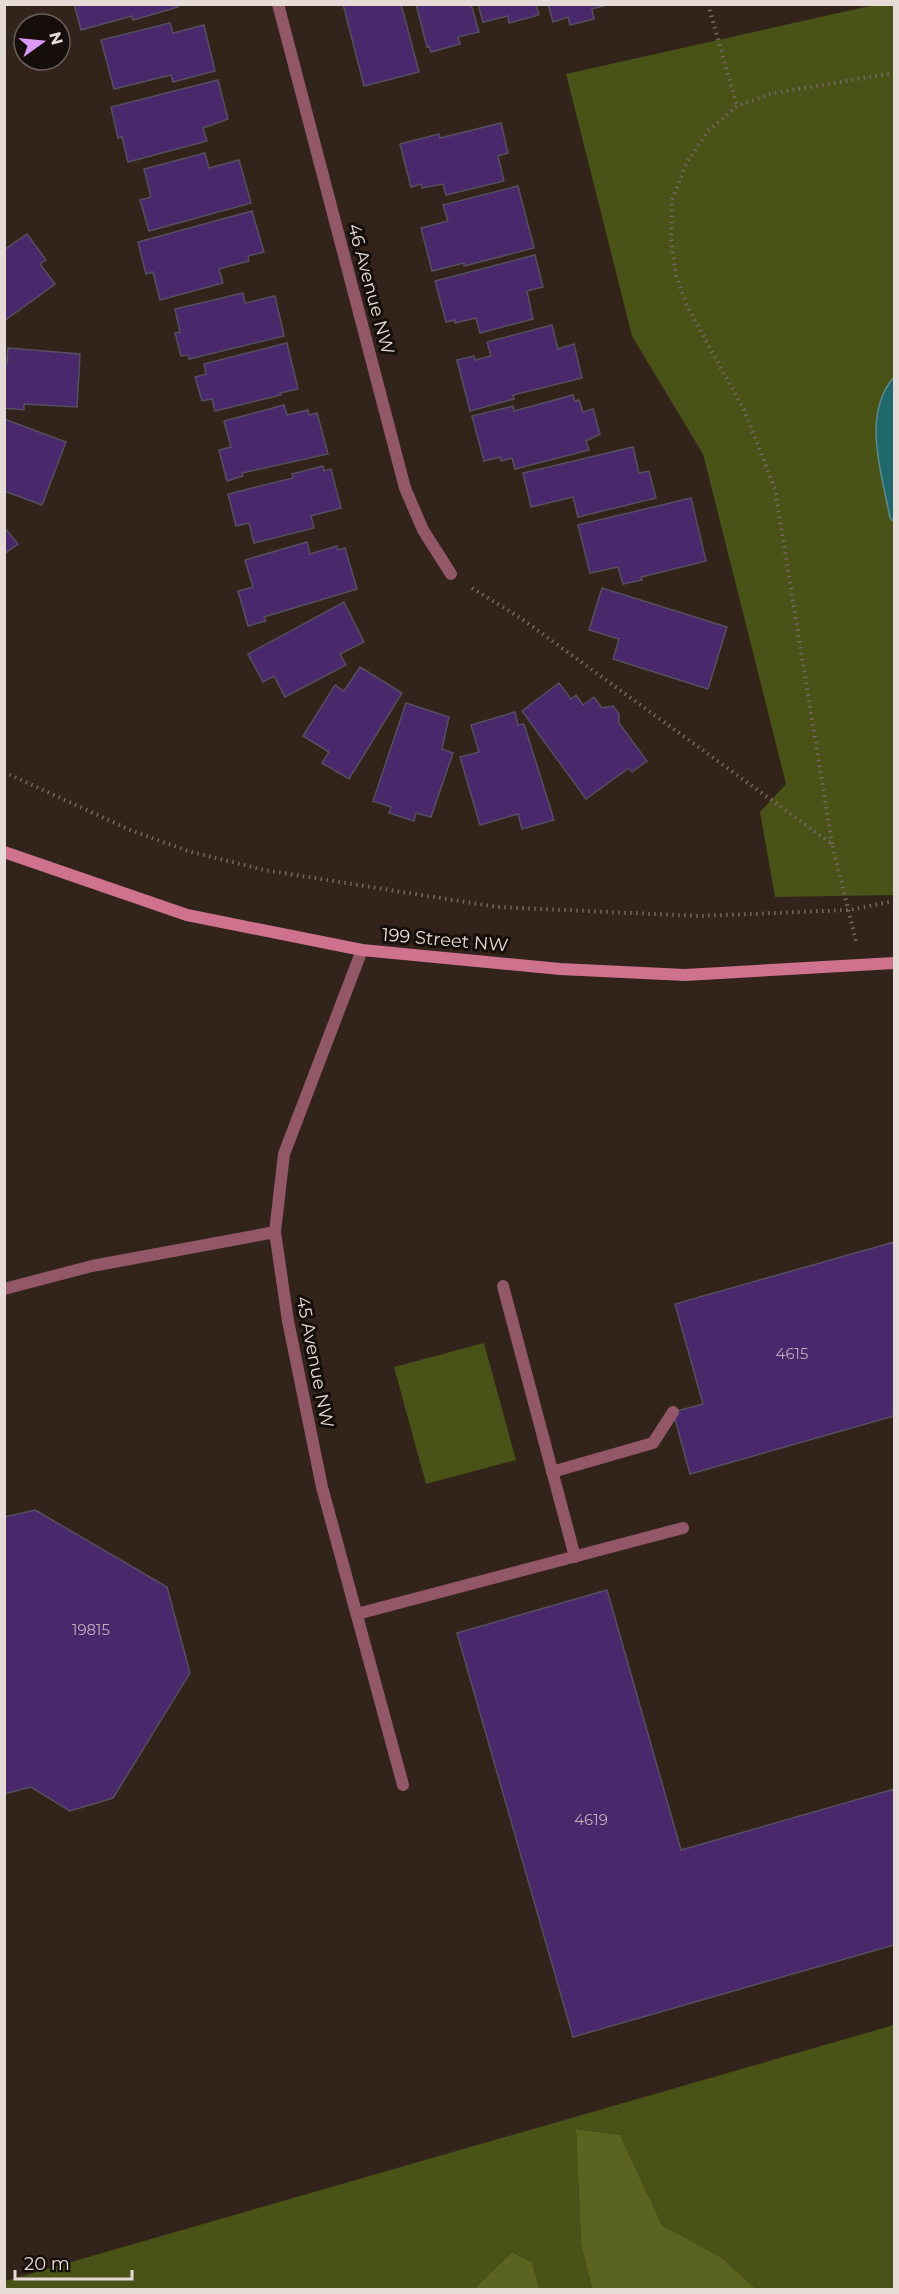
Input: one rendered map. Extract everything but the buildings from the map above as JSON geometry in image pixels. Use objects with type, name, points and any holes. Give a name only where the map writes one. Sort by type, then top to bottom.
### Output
[{"type":"main road","name":"199 Street NW","points":[[4,852],[187,915],[362,950],[560,969],[685,975],[894,963]]},
{"type":"street","name":"46 Avenue NW","points":[[278,4],[405,488],[423,530],[452,574]]},
{"type":"street","name":"45 Avenue NW","points":[[362,950],[284,1154],[274,1232],[302,1398],[322,1487],[403,1785]]},
{"type":"street","points":[[4,1289],[92,1266],[274,1232]]},
{"type":"street","points":[[502,1286],[575,1557]]},
{"type":"street","points":[[552,1472],[653,1443],[673,1412]]},
{"type":"street","points":[[357,1614],[683,1528]]},
{"type":"path","points":[[708,4],[737,106]]},
{"type":"path","points":[[863,966],[832,844],[776,489],[744,411],[687,306],[676,276],[671,240],[672,200],[686,164],[708,131],[737,106],[774,93],[894,73]]},
{"type":"path","points":[[452,574],[522,619],[832,844]]},
{"type":"path","points":[[4,772],[130,830],[188,851],[264,870],[497,907],[699,916],[849,910],[894,901]]},
{"type":"green space","points":[[874,5],[894,5],[894,377],[884,392],[878,409],[876,427],[879,464],[890,518],[894,522],[894,895],[775,897],[760,812],[786,784],[703,454],[632,336],[566,74]]},
{"type":"green space","points":[[484,1343],[516,1460],[426,1484],[394,1367]]},
{"type":"green space","points":[[894,2025],[894,2289],[756,2289],[722,2258],[662,2225],[620,2135],[576,2129],[581,2244],[592,2289],[539,2289],[532,2262],[512,2252],[474,2289],[5,2290],[5,2281]]},
{"type":"green space","points":[[576,2129],[620,2135],[662,2225],[722,2258],[756,2289],[592,2289],[581,2244]]},
{"type":"green space","points":[[512,2252],[532,2262],[539,2289],[474,2289]]},
{"type":"water","points":[[894,377],[894,522],[890,518],[879,464],[876,427],[878,409],[884,392]]}]
